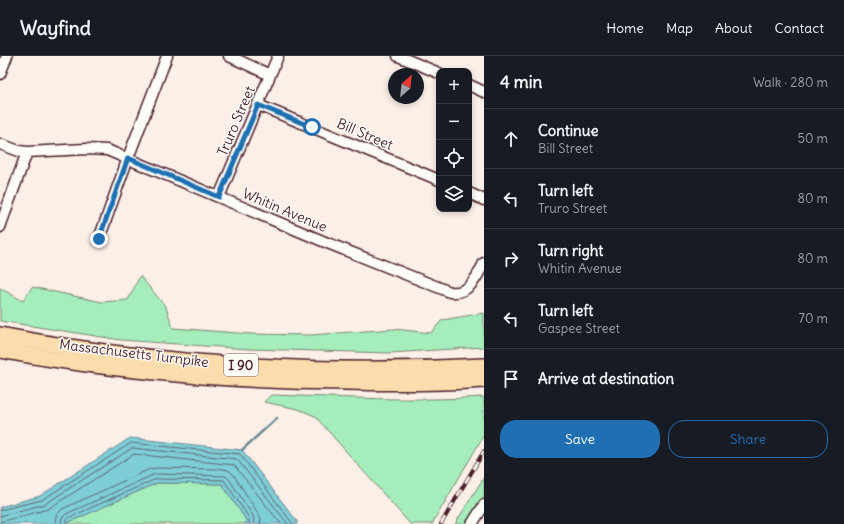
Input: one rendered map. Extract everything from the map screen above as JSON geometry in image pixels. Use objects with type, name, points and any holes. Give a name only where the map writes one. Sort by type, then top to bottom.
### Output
[{"type":"highway","name":"Massachusetts Turnpike","points":[[0,335],[122,354],[234,364],[330,369],[484,366]]},
{"type":"highway","name":"Massachusetts Turnpike","points":[[0,350],[102,366],[185,375],[296,382],[390,383],[484,380]]},
{"type":"street","points":[[0,74],[7,56]]},
{"type":"street","points":[[99,239],[167,56]]},
{"type":"street","points":[[229,56],[270,75]]},
{"type":"street","name":"Truro Street","points":[[219,197],[278,56]]},
{"type":"street","points":[[398,56],[436,72]]},
{"type":"street","points":[[472,86],[484,92]]},
{"type":"street","name":"Bill Street","points":[[258,105],[436,179]]},
{"type":"street","name":"Whitin Avenue","points":[[0,144],[27,152],[86,149],[107,150],[454,292],[463,292],[471,285],[484,263]]},
{"type":"street","points":[[0,227],[27,152]]},
{"type":"street","points":[[472,194],[484,200]]},
{"type":"street","points":[[472,524],[484,505]]},
{"type":"green space","points":[[140,276],[166,307],[173,328],[251,334],[310,335],[394,329],[431,333],[442,320],[484,313],[484,347],[390,353],[248,349],[121,340],[0,321],[0,288],[23,301],[32,287],[102,302],[128,300]]},
{"type":"green space","points":[[271,395],[404,399],[484,397],[484,435],[432,524],[410,524],[315,416],[298,409],[264,402]]},
{"type":"green space","points":[[484,477],[484,498],[467,524],[455,524]]},
{"type":"green space","points":[[157,483],[222,484],[246,520],[245,524],[65,524]]},
{"type":"water","points":[[130,438],[242,450],[297,521],[297,524],[245,524],[246,520],[222,484],[157,483],[65,524],[0,524],[0,507],[40,496]]},
{"type":"waterway","points":[[242,450],[277,418]]},
{"type":"railway","points":[[441,524],[484,451]]},
{"type":"route","points":[[99,239],[128,158],[219,197],[258,105],[312,127]]}]
